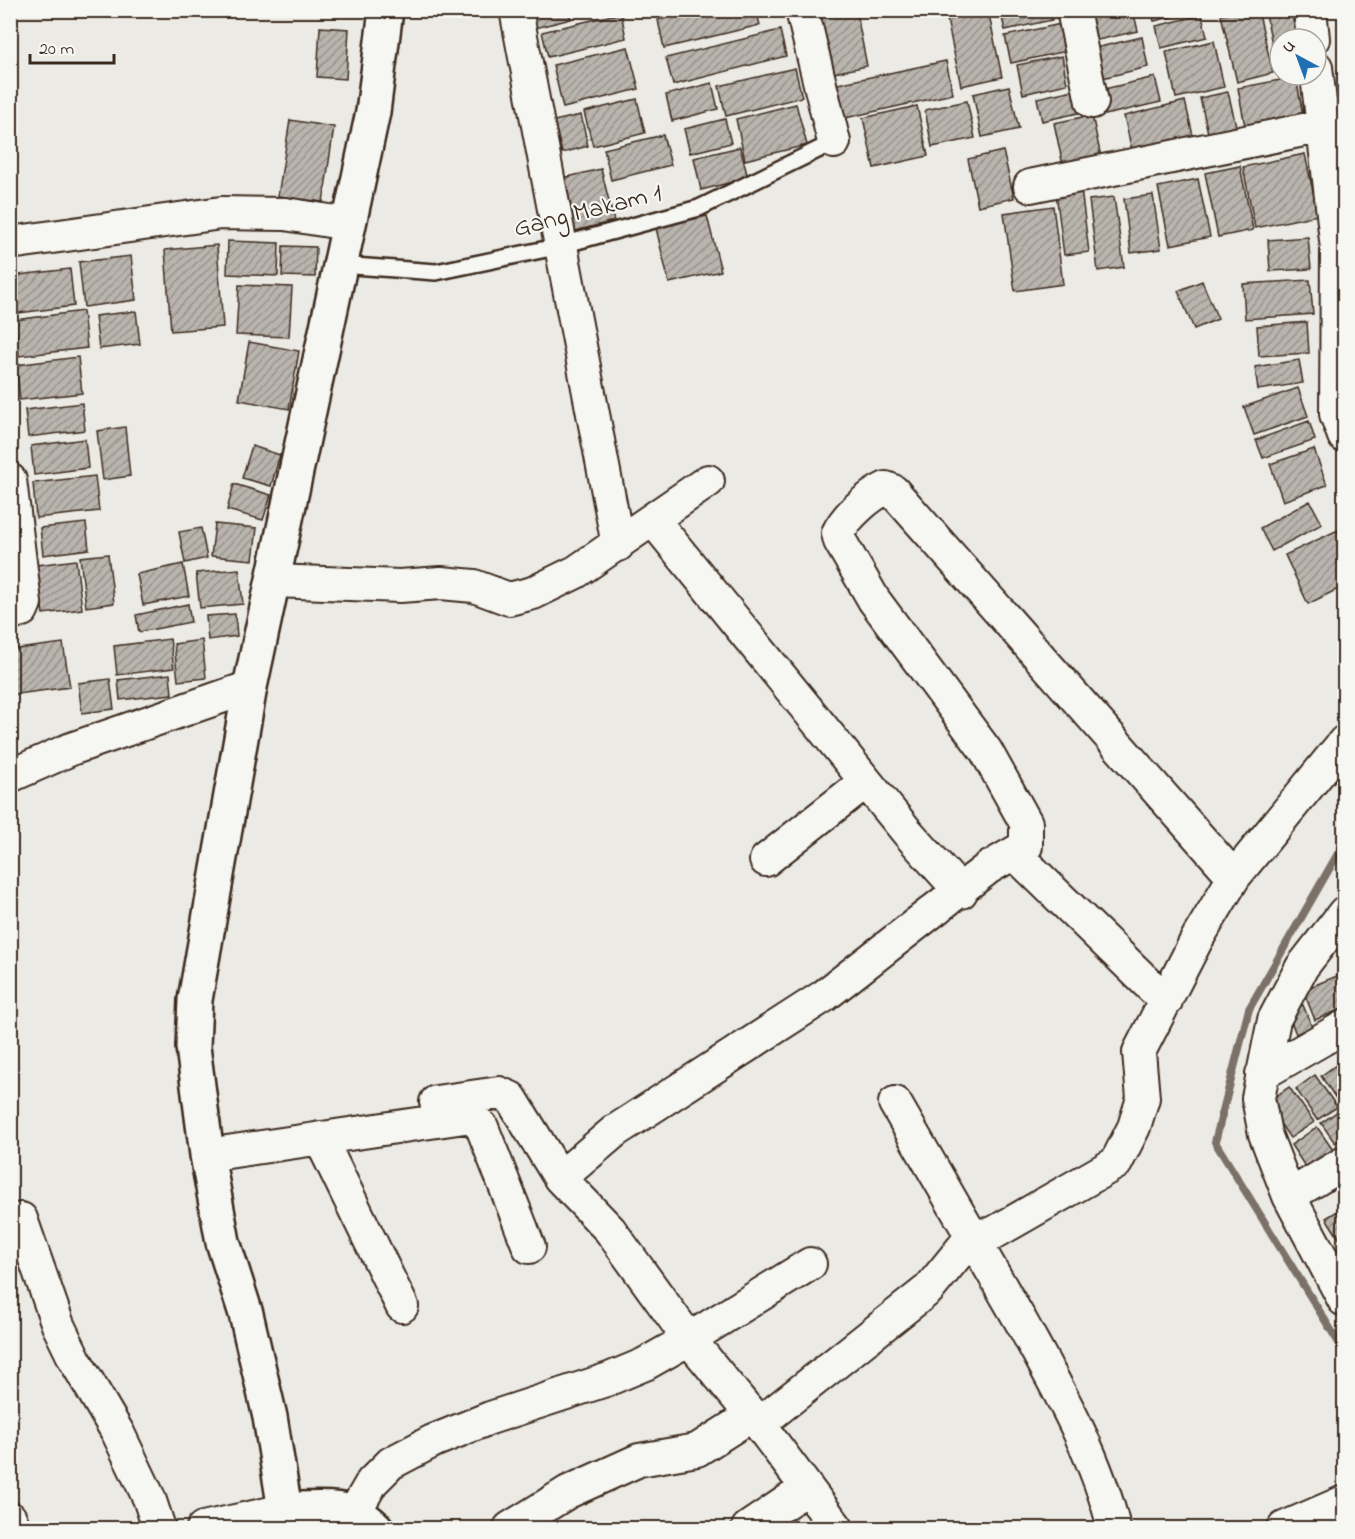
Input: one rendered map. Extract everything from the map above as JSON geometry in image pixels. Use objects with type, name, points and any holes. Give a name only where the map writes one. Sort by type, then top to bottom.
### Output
[{"type":"street","points":[[286,1519],[270,1417],[246,1314],[223,1242],[206,1148],[193,1047],[195,1000],[250,687],[348,224],[374,112],[386,10]]},
{"type":"street","points":[[516,10],[618,545]]},
{"type":"street","points":[[802,10],[834,142]]},
{"type":"street","points":[[1073,10],[1092,102]]},
{"type":"street","points":[[1310,10],[1312,27]]},
{"type":"street","points":[[1318,87],[1341,248],[1336,414],[1344,436]]},
{"type":"street","points":[[1030,186],[1323,126]]},
{"type":"street","points":[[10,243],[221,213],[285,214],[348,224]]},
{"type":"street","points":[[10,480],[25,603],[22,610],[10,613]]},
{"type":"street","points":[[274,580],[400,586],[441,583],[474,586],[509,599],[533,593],[576,572],[654,521],[708,481]]},
{"type":"street","points":[[560,1178],[615,1131],[824,996],[988,868],[1026,846],[1028,836],[1026,822],[986,751],[874,600],[840,541],[838,533],[843,524],[879,491],[886,488],[892,491],[1234,877]]},
{"type":"street","points":[[654,521],[865,782],[960,892]]},
{"type":"street","points":[[10,776],[71,749],[250,687]]},
{"type":"street","points":[[510,1528],[568,1492],[639,1460],[698,1450],[756,1419],[929,1289],[972,1235],[992,1234],[1116,1163],[1134,1127],[1143,1098],[1139,1052],[1197,939],[1234,877],[1344,742]]},
{"type":"street","points":[[766,860],[865,782]]},
{"type":"street","points":[[1015,854],[1166,1000]]},
{"type":"street","points":[[1344,912],[1302,967],[1274,1020],[1258,1098],[1265,1134],[1289,1196],[1344,1300]]},
{"type":"street","points":[[1262,1074],[1344,1027]]},
{"type":"street","points":[[206,1148],[499,1093],[511,1098],[560,1178],[610,1230],[688,1339],[756,1419],[837,1528]]},
{"type":"street","points":[[895,1103],[972,1235],[1084,1439],[1106,1495],[1114,1528]]},
{"type":"street","points":[[206,1148],[320,1138],[471,1116],[482,1127],[529,1247]]},
{"type":"street","points":[[320,1138],[402,1306]]},
{"type":"street","points":[[1289,1196],[1344,1163]]},
{"type":"street","points":[[21,1220],[58,1325],[75,1360],[118,1433],[149,1498],[159,1528]]},
{"type":"street","points":[[204,1528],[286,1519],[326,1508],[365,1521],[372,1482],[391,1463],[433,1441],[490,1418],[609,1379],[645,1364],[810,1264]]},
{"type":"street","points":[[748,1528],[807,1488]]},
{"type":"street","points":[[1284,1528],[1344,1502]]},
{"type":"street","points":[[10,1518],[14,1528]]},
{"type":"lane","name":"Gang Makam 1","points":[[340,266],[436,272],[561,246],[699,208],[834,142]]},
{"type":"building","points":[[530,10],[568,10],[571,19],[535,28]]},
{"type":"building","points":[[695,10],[756,10],[760,25],[664,48],[658,20]]},
{"type":"building","points":[[815,10],[856,10],[867,66],[829,74]]},
{"type":"building","points":[[945,10],[988,10],[1002,77],[961,86]]},
{"type":"building","points":[[1000,10],[1050,10],[1052,20],[1005,30]]},
{"type":"building","points":[[1088,10],[1133,10],[1138,31],[1093,41]]},
{"type":"building","points":[[1151,10],[1200,10],[1154,21]]},
{"type":"building","points":[[1243,10],[1258,10],[1268,52],[1268,74],[1237,82],[1221,15]]},
{"type":"building","points":[[1265,10],[1291,10],[1295,27],[1268,27]]},
{"type":"building","points":[[621,13],[626,38],[548,57],[542,32]]},
{"type":"building","points":[[1202,15],[1207,37],[1161,48],[1156,26]]},
{"type":"building","points":[[1061,24],[1067,51],[1011,63],[1005,36]]},
{"type":"building","points":[[320,27],[349,29],[346,79],[317,77]]},
{"type":"building","points":[[780,30],[786,56],[673,85],[666,58]]},
{"type":"building","points":[[1142,37],[1148,67],[1102,78],[1095,48]]},
{"type":"building","points":[[1214,41],[1224,87],[1176,98],[1166,52]]},
{"type":"building","points":[[628,47],[639,89],[563,108],[553,65]]},
{"type":"building","points":[[1062,56],[1067,84],[1023,94],[1017,65]]},
{"type":"building","points":[[946,61],[953,94],[836,120],[828,86]]},
{"type":"building","points":[[795,68],[802,97],[726,116],[719,86]]},
{"type":"building","points":[[1155,77],[1161,102],[1105,115],[1100,90]]},
{"type":"building","points":[[1268,82],[1268,87],[1298,87],[1305,126],[1247,137],[1238,88]]},
{"type":"building","points":[[712,83],[718,109],[672,121],[666,95]]},
{"type":"building","points":[[1009,86],[1019,129],[982,137],[973,94]]},
{"type":"building","points":[[1078,89],[1083,112],[1042,121],[1037,98]]},
{"type":"building","points":[[1228,92],[1237,130],[1209,137],[1200,98]]},
{"type":"building","points":[[637,99],[645,133],[593,146],[584,112]]},
{"type":"building","points":[[967,101],[975,138],[932,147],[925,110]]},
{"type":"building","points":[[1185,101],[1194,140],[1133,155],[1124,116]]},
{"type":"building","points":[[796,104],[807,145],[745,160],[736,119]]},
{"type":"building","points":[[917,106],[928,156],[874,168],[863,118]]},
{"type":"building","points":[[581,115],[588,146],[562,153],[554,121]]},
{"type":"building","points":[[1092,115],[1102,162],[1064,170],[1054,123]]},
{"type":"building","points":[[725,119],[731,143],[690,153],[684,129]]},
{"type":"building","points":[[290,120],[334,127],[323,202],[278,196]]},
{"type":"building","points":[[663,135],[671,165],[611,180],[604,149]]},
{"type":"building","points":[[740,147],[748,178],[701,190],[694,158]]},
{"type":"building","points":[[1003,151],[1014,198],[978,206],[968,159]]},
{"type":"building","points":[[1305,154],[1318,215],[1255,228],[1243,167]]},
{"type":"building","points":[[1240,166],[1253,230],[1218,237],[1205,173]]},
{"type":"building","points":[[601,169],[614,221],[571,232],[559,179]]},
{"type":"building","points":[[1198,179],[1210,237],[1170,245],[1158,187]]},
{"type":"building","points":[[1081,189],[1089,252],[1064,255],[1056,193]]},
{"type":"building","points":[[1153,195],[1161,249],[1131,253],[1124,199]]},
{"type":"building","points":[[1114,197],[1124,267],[1098,271],[1089,200]]},
{"type":"building","points":[[1053,206],[1063,284],[1015,291],[1004,213]]},
{"type":"building","points":[[707,216],[721,271],[669,283],[656,228]]},
{"type":"building","points":[[1308,237],[1311,269],[1270,271],[1268,240]]},
{"type":"building","points":[[228,241],[279,243],[278,276],[227,274]]},
{"type":"building","points":[[217,245],[223,327],[171,331],[165,250]]},
{"type":"building","points":[[283,246],[316,247],[315,277],[282,276]]},
{"type":"building","points":[[131,256],[136,300],[84,307],[79,262]]},
{"type":"building","points":[[70,269],[74,306],[11,314],[10,276]]},
{"type":"building","points":[[1310,280],[1313,314],[1245,319],[1243,284]]},
{"type":"building","points":[[1202,281],[1218,319],[1194,329],[1178,291]]},
{"type":"building","points":[[239,285],[292,287],[289,337],[236,335]]},
{"type":"building","points":[[83,311],[87,348],[19,356],[15,320]]},
{"type":"building","points":[[136,311],[140,344],[99,349],[95,316]]},
{"type":"building","points":[[1307,322],[1309,353],[1259,356],[1257,326]]},
{"type":"building","points":[[249,342],[299,351],[289,409],[239,400]]},
{"type":"building","points":[[78,357],[82,393],[20,400],[16,365]]},
{"type":"building","points":[[1299,360],[1303,383],[1258,390],[1255,367]]},
{"type":"building","points":[[1298,388],[1308,416],[1254,435],[1244,407]]},
{"type":"building","points":[[82,403],[85,430],[28,437],[25,410]]},
{"type":"building","points":[[1309,421],[1315,440],[1263,458],[1256,440]]},
{"type":"building","points":[[125,427],[130,476],[103,480],[97,431]]},
{"type":"building","points":[[85,439],[88,468],[34,475],[31,446]]},
{"type":"building","points":[[252,446],[280,455],[271,486],[242,478]]},
{"type":"building","points":[[1314,449],[1327,485],[1283,501],[1270,464]]},
{"type":"building","points":[[95,476],[99,511],[36,518],[33,483]]},
{"type":"building","points":[[234,484],[271,495],[263,520],[227,510]]},
{"type":"building","points":[[1310,501],[1322,524],[1272,551],[1260,528]]},
{"type":"building","points":[[86,523],[89,549],[43,555],[40,528]]},
{"type":"building","points":[[215,524],[257,528],[253,560],[211,556]]},
{"type":"building","points":[[201,528],[207,558],[185,563],[179,532]]},
{"type":"building","points":[[1338,530],[1344,543],[1344,586],[1308,604],[1285,555]]},
{"type":"building","points":[[108,554],[114,603],[86,607],[80,557]]},
{"type":"building","points":[[76,560],[82,609],[43,614],[37,565]]},
{"type":"building","points":[[183,564],[189,596],[143,605],[137,574]]},
{"type":"building","points":[[239,569],[243,604],[200,608],[196,573]]},
{"type":"building","points":[[188,604],[191,622],[139,632],[136,615]]},
{"type":"building","points":[[235,614],[237,636],[208,640],[206,616]]},
{"type":"building","points":[[170,639],[174,668],[117,675],[114,646]]},
{"type":"building","points":[[202,640],[206,678],[178,681],[174,644]]},
{"type":"building","points":[[63,643],[70,687],[10,695],[10,650]]},
{"type":"building","points":[[170,674],[172,694],[120,700],[118,680]]},
{"type":"building","points":[[110,679],[114,709],[82,713],[78,683]]},
{"type":"building","points":[[1344,973],[1344,1008],[1315,1020],[1303,990]]},
{"type":"building","points":[[1303,1005],[1312,1027],[1296,1034],[1287,1011]]},
{"type":"building","points":[[1340,1062],[1344,1069],[1344,1103],[1341,1106],[1321,1076]]},
{"type":"building","points":[[1315,1075],[1337,1107],[1317,1120],[1296,1089]]},
{"type":"building","points":[[1289,1087],[1314,1122],[1290,1138],[1266,1103]]},
{"type":"building","points":[[1344,1107],[1344,1136],[1335,1143],[1321,1123]]},
{"type":"building","points":[[1317,1127],[1333,1150],[1306,1168],[1291,1145]]},
{"type":"building","points":[[1344,1207],[1344,1242],[1342,1243],[1326,1218]]},
{"type":"waterway","points":[[1344,843],[1249,1009],[1215,1142],[1344,1351]]}]
